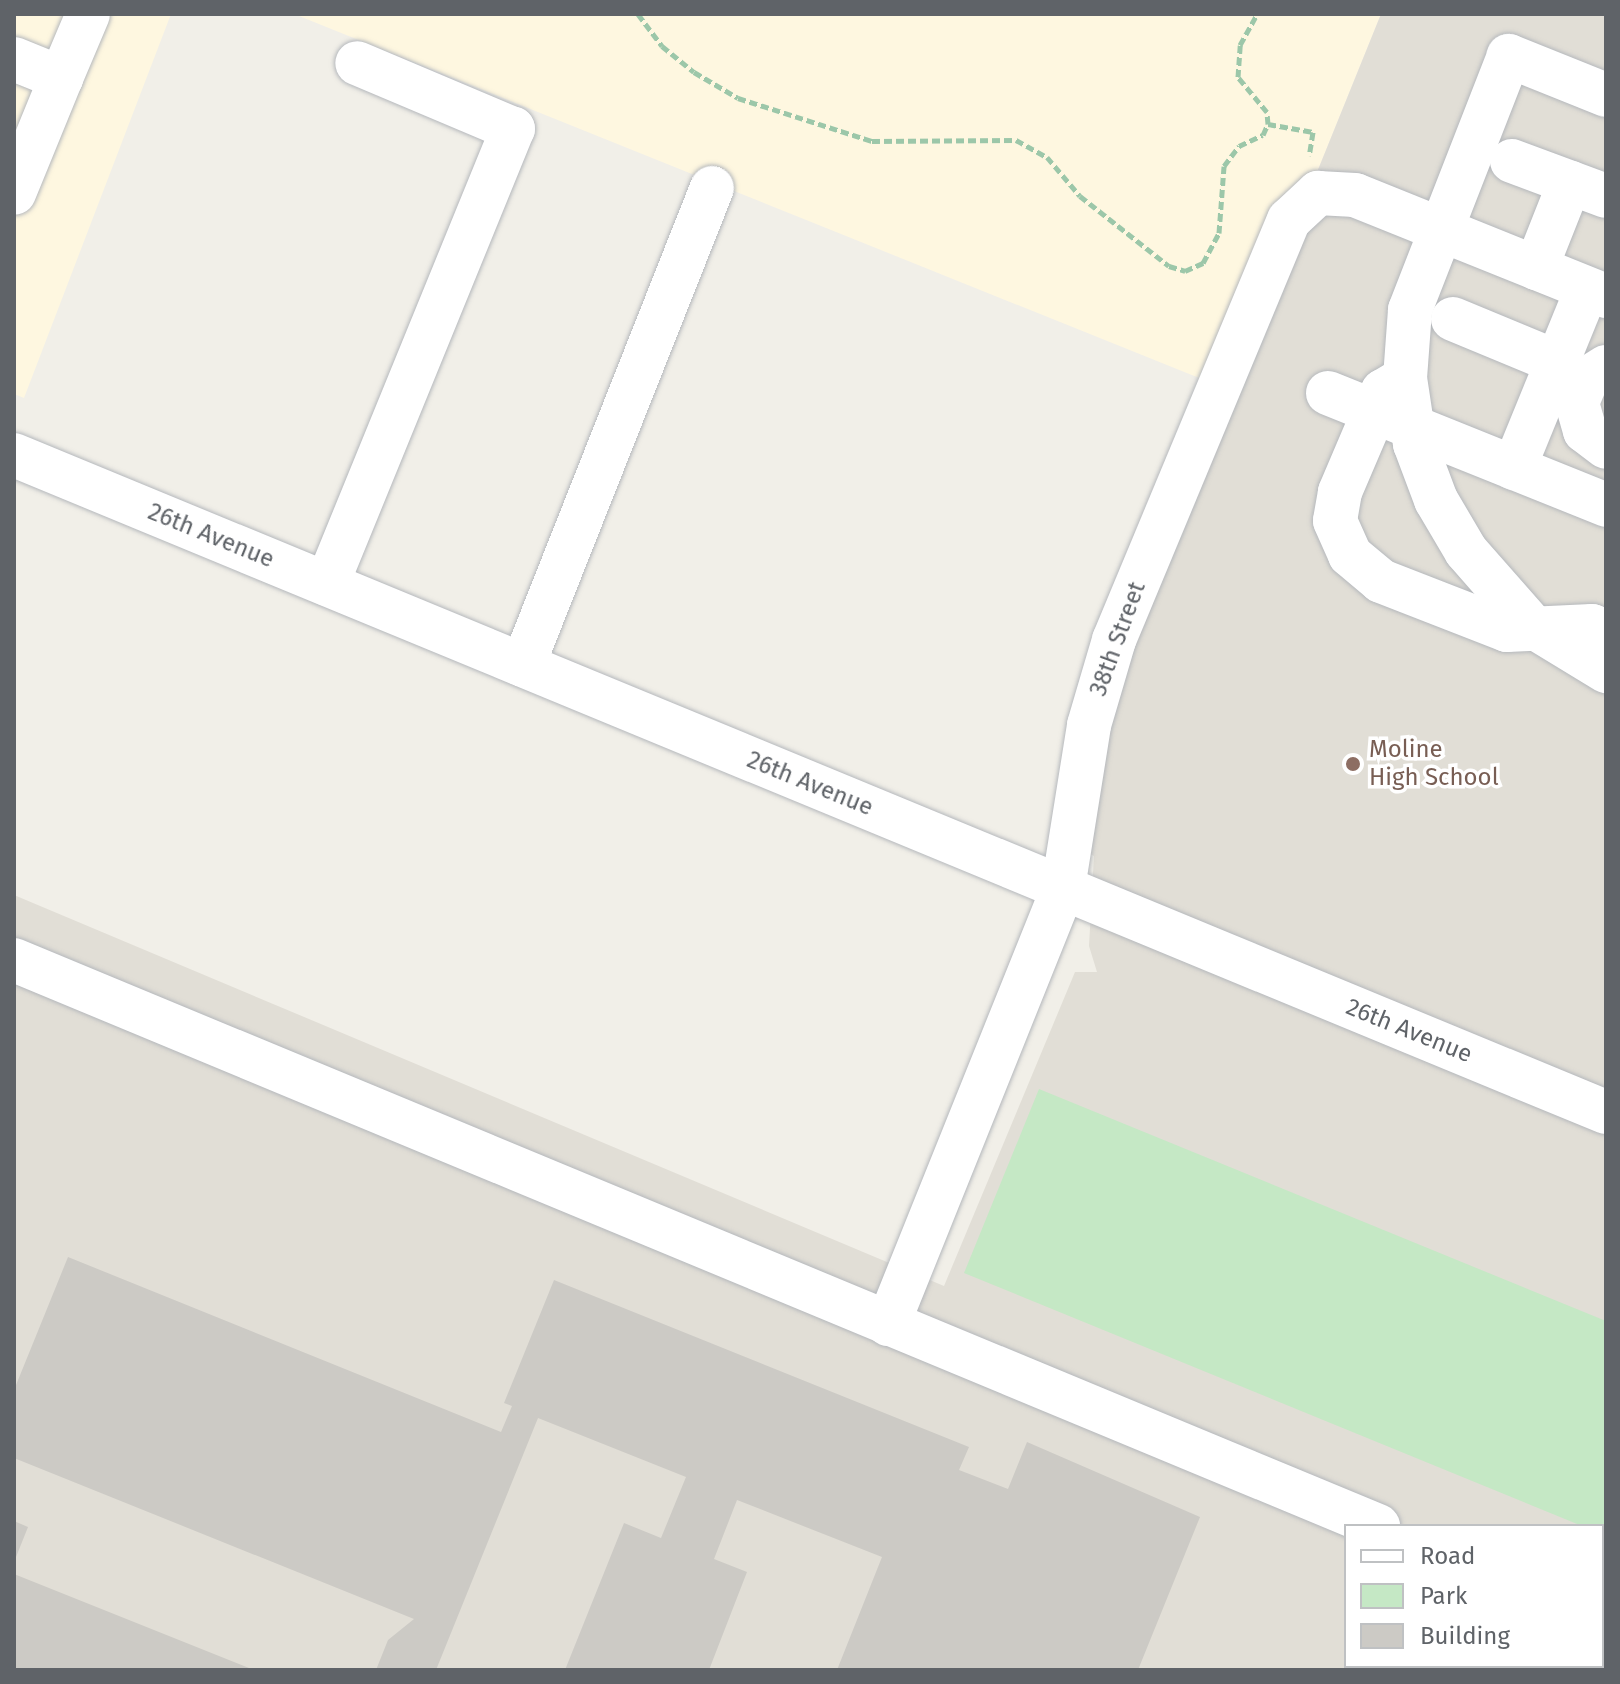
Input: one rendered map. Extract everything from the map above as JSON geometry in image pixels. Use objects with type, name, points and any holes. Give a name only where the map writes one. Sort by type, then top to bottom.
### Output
[{"type":"street","points":[[14,193],[88,14]]},
{"type":"street","points":[[1606,95],[1509,56],[1410,310],[1405,378],[1383,391],[1393,419],[1466,551],[1532,626],[1606,671]]},
{"type":"street","points":[[14,59],[61,78]]},
{"type":"street","points":[[327,584],[513,129],[357,63]]},
{"type":"street","points":[[1512,161],[1588,189],[1536,268]]},
{"type":"street","points":[[523,665],[712,188]]},
{"type":"street","name":"38th Street","points":[[888,1324],[1063,888],[1089,725],[1114,640],[1289,220],[1318,193],[1355,195],[1596,293]]},
{"type":"street","points":[[1514,468],[1573,376],[1596,293]]},
{"type":"street","points":[[1453,319],[1573,376]]},
{"type":"street","points":[[1573,376],[1579,418],[1585,431],[1606,447]]},
{"type":"street","points":[[1328,393],[1606,505]]},
{"type":"street","points":[[1393,419],[1340,492],[1335,521],[1350,555],[1381,581],[1507,630],[1532,626],[1592,626],[1606,632]]},
{"type":"street","name":"26th Avenue","points":[[14,455],[1606,1112]]},
{"type":"street","points":[[14,960],[1373,1524]]},
{"type":"street","points":[[14,986],[76,986]]},
{"type":"path","points":[[638,14],[683,64],[738,98],[872,141],[1016,140],[1047,157],[1080,196],[1169,266],[1185,271],[1203,263],[1219,233],[1224,166],[1239,146],[1263,135],[1268,124],[1267,112],[1238,77],[1240,45],[1257,14]]},
{"type":"path","points":[[1268,124],[1313,132]]},
{"type":"shaded area","points":[[14,14],[171,14],[24,398],[14,394]]},
{"type":"shaded area","points":[[294,14],[1381,14],[1229,390]]},
{"type":"shaded area","name":"Moline High School","points":[[1381,14],[1606,14],[1606,1670],[14,1670],[14,895],[944,1286],[1075,972],[1097,972],[1089,946],[1094,856],[1083,850],[1119,678],[1140,610]]},
{"type":"green space","points":[[1039,1089],[1606,1321],[1605,1536],[1604,1524],[1577,1524],[964,1273]]},
{"type":"building","points":[[68,1257],[501,1432],[512,1406],[504,1403],[554,1280],[969,1447],[959,1470],[1008,1489],[1027,1442],[1200,1517],[1138,1670],[837,1670],[882,1557],[737,1500],[714,1559],[747,1572],[709,1670],[565,1670],[624,1523],[661,1538],[686,1477],[538,1418],[436,1670],[376,1670],[388,1640],[414,1619],[14,1458],[14,1390]]},
{"type":"building","points":[[14,1521],[28,1527],[14,1562]]},
{"type":"building","points":[[14,1574],[254,1670],[14,1670]]},
{"type":"place","name":"Moline High School","points":[[1353,764]]}]
